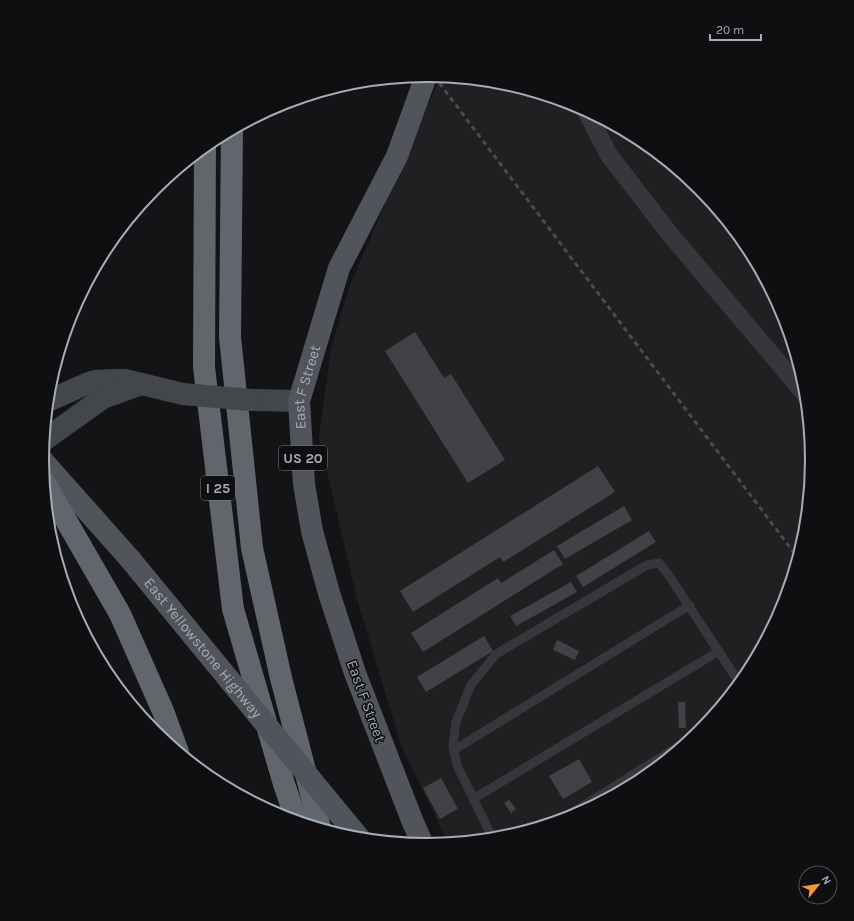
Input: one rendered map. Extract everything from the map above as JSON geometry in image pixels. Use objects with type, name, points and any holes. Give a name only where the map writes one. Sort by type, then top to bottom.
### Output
[{"type":"highway","name":"I 25","points":[[232,137],[230,337],[252,548],[281,678],[319,823]]},
{"type":"highway","name":"I 25","points":[[205,155],[204,367],[232,609],[294,814]]},
{"type":"highway","points":[[51,494],[120,614],[163,711],[174,741]]},
{"type":"main road","name":"East F Street","points":[[420,838],[355,673],[329,593],[312,531],[304,484],[299,401],[339,268],[397,156],[424,82]]},
{"type":"main road","points":[[54,398],[95,381],[125,380],[140,385],[183,394],[251,400],[299,401]]},
{"type":"main road","points":[[50,436],[103,398],[140,385]]},
{"type":"main road","name":"East Yellowstone Highway","points":[[49,468],[130,559],[353,831]]},
{"type":"street","points":[[591,119],[610,155],[669,233],[798,385]]},
{"type":"lane","points":[[489,833],[457,765],[454,750],[456,722],[471,685],[496,654],[647,565],[659,564],[690,605],[736,678]]},
{"type":"lane","points":[[454,750],[690,605]]},
{"type":"lane","points":[[473,799],[719,651]]},
{"type":"lane","points":[[589,802],[659,758]]},
{"type":"shaded area","points":[[438,82],[452,83],[501,90],[525,95],[549,103],[594,121],[637,146],[676,176],[711,211],[727,230],[741,250],[766,293],[776,316],[785,339],[798,387],[802,411],[805,460],[802,510],[798,534],[785,582],[776,605],[766,628],[741,671],[727,691],[694,728],[676,745],[637,775],[594,800],[572,810],[525,826],[476,835],[446,838],[401,745],[357,599],[319,437],[331,349],[349,288]]},
{"type":"building","points":[[415,332],[444,378],[451,374],[505,460],[468,483],[385,351]]},
{"type":"building","points":[[598,466],[615,492],[503,562],[500,557],[413,612],[400,591]]},
{"type":"building","points":[[624,506],[632,520],[565,559],[557,546]]},
{"type":"building","points":[[649,531],[656,542],[583,587],[576,576]]},
{"type":"building","points":[[554,550],[563,564],[423,652],[411,633],[498,578],[501,583]]},
{"type":"building","points":[[571,582],[577,592],[516,626],[510,616]]},
{"type":"building","points":[[484,636],[493,651],[426,692],[417,677]]},
{"type":"building","points":[[557,640],[579,651],[575,660],[553,650]]},
{"type":"building","points":[[678,702],[685,702],[686,728],[679,728]]},
{"type":"building","points":[[579,759],[592,782],[563,799],[549,776]]},
{"type":"building","points":[[441,778],[458,809],[440,819],[423,788]]},
{"type":"building","points":[[509,800],[516,809],[511,813],[504,803]]},
{"type":"railway","points":[[439,82],[793,552]]}]
